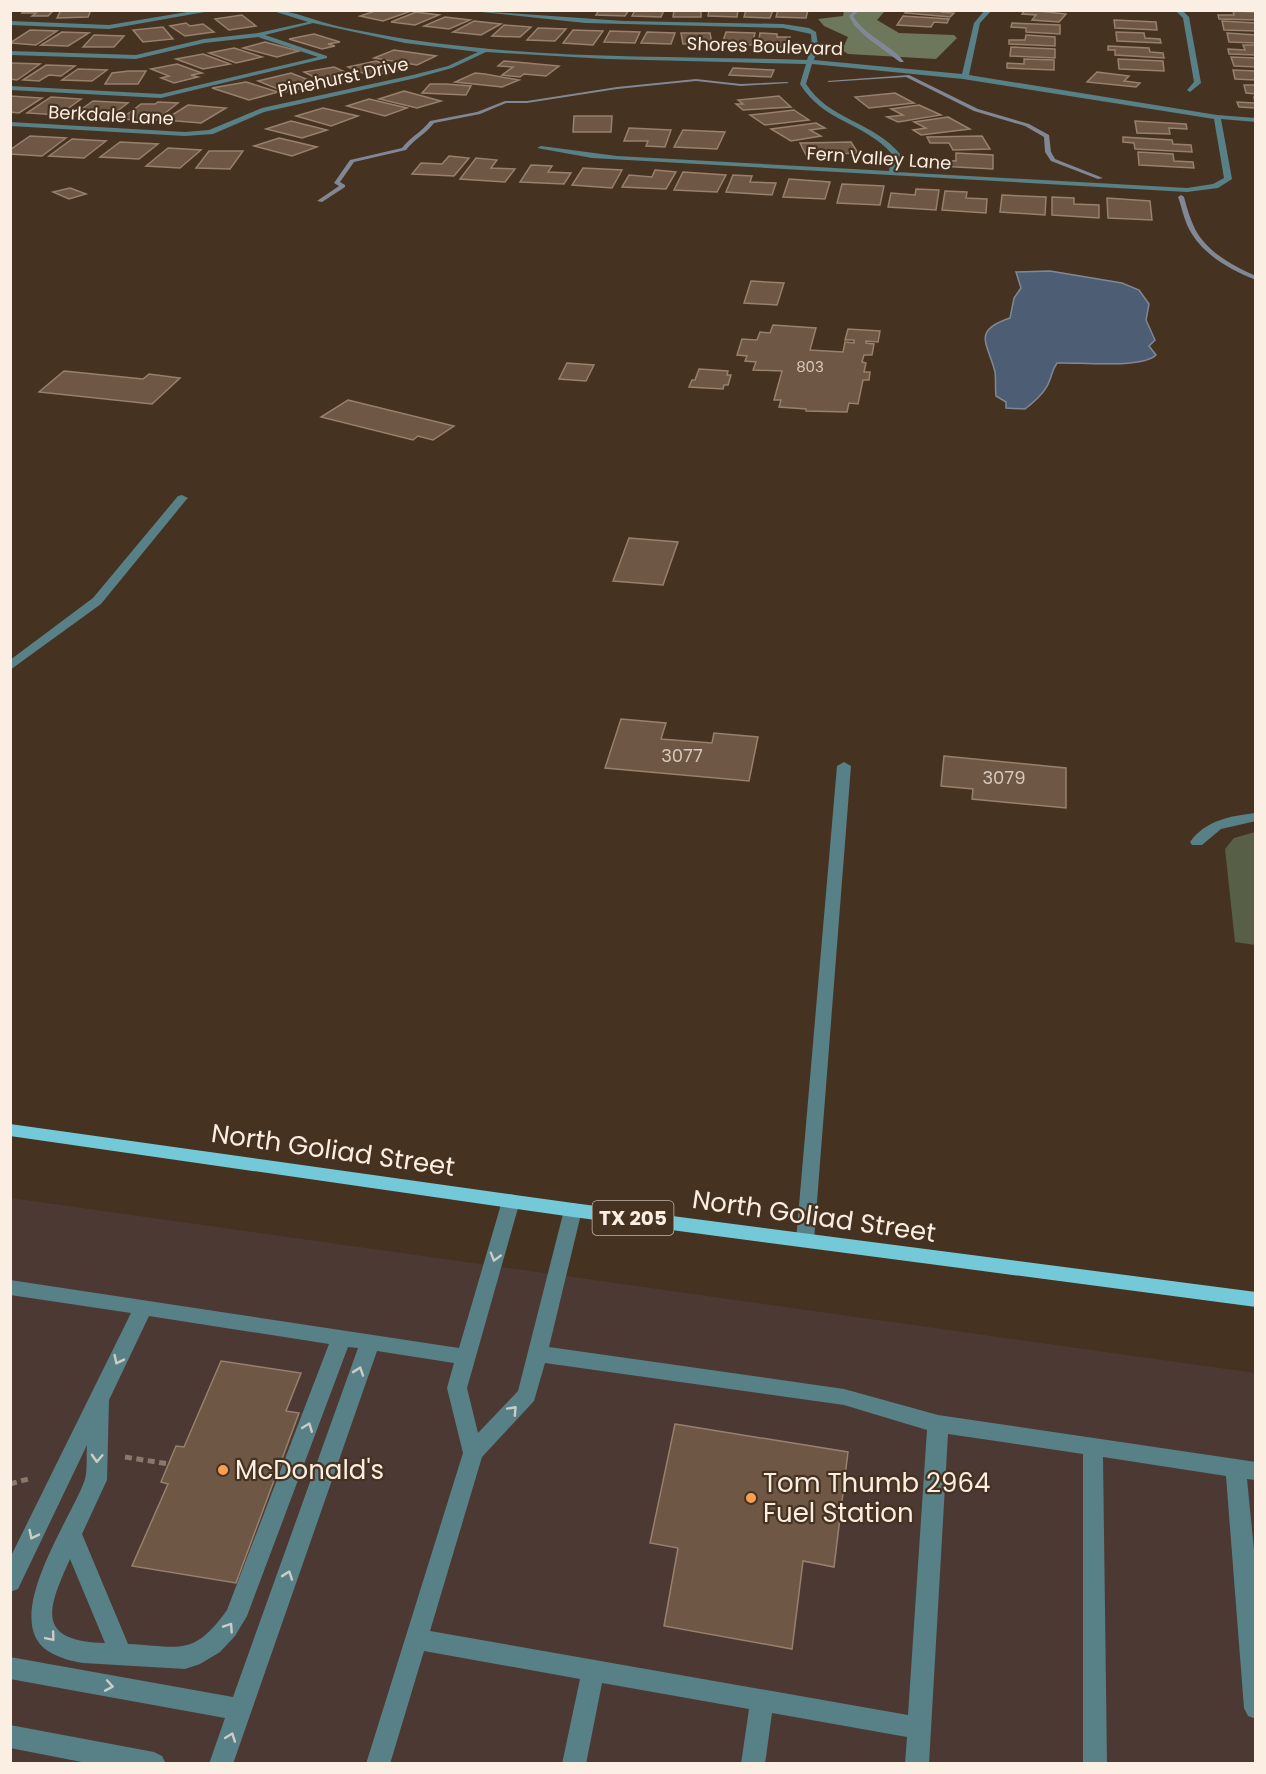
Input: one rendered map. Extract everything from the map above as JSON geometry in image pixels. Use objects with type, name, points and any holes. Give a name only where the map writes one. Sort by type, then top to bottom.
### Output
[{"type":"main road","name":"North Goliad Street","points":[[10,1130],[573,1210],[1256,1300]]},
{"type":"street","points":[[10,23],[109,27],[213,10]]},
{"type":"street","name":"Shores Boulevard","points":[[273,10],[387,39],[483,52],[580,57],[809,62],[908,68],[1217,117],[1256,120]]},
{"type":"street","points":[[466,10],[531,19],[617,24],[798,27],[814,33],[815,45],[803,84],[811,99],[838,118],[877,135],[897,154],[892,174]]},
{"type":"street","points":[[965,76],[977,23],[989,10]]},
{"type":"street","points":[[1178,10],[1186,17],[1198,83],[1190,90]]},
{"type":"street","points":[[10,53],[125,57],[204,41],[258,35],[313,22]]},
{"type":"street","points":[[10,88],[161,96],[325,57],[258,35]]},
{"type":"street","name":"Pinehurst Drive","points":[[210,132],[262,110],[414,77],[450,67],[483,52]]},
{"type":"street","name":"Fern Valley Lane","points":[[541,148],[574,154],[976,180],[1187,189],[1215,186],[1228,179],[1217,117]]},
{"type":"street","name":"Berkdale Lane","points":[[10,124],[185,134],[210,132]]},
{"type":"street","points":[[10,666],[97,601],[182,498]]},
{"type":"street","points":[[805,1240],[844,766]]},
{"type":"street","points":[[1197,842],[1203,833],[1226,820],[1256,818]]},
{"type":"street","points":[[473,1453],[457,1388],[511,1201]]},
{"type":"street","points":[[378,1764],[473,1453],[527,1395],[573,1210]]},
{"type":"street","points":[[11,1287],[466,1357]]},
{"type":"street","points":[[10,1582],[144,1307]]},
{"type":"street","points":[[99,1399],[96,1480],[44,1594],[40,1612],[43,1628],[54,1643],[72,1651],[170,1660],[189,1657],[205,1650],[223,1636],[236,1616],[341,1338]]},
{"type":"street","points":[[221,1764],[370,1342]]},
{"type":"street","points":[[538,1354],[844,1397],[938,1424],[1246,1470],[1256,1708]]},
{"type":"street","points":[[917,1764],[938,1424]]},
{"type":"street","points":[[1093,1447],[1095,1764]]},
{"type":"street","points":[[71,1534],[121,1654]]},
{"type":"street","points":[[415,1639],[919,1728]]},
{"type":"street","points":[[10,1668],[241,1710]]},
{"type":"street","points":[[574,1764],[593,1670]]},
{"type":"street","points":[[753,1764],[762,1701]]},
{"type":"street","points":[[10,1737],[154,1764]]},
{"type":"shaded area","points":[[11,1198],[1255,1373],[1255,1763],[11,1764]]},
{"type":"green space","points":[[844,11],[885,11],[877,20],[899,33],[954,35],[957,38],[936,59],[848,54],[842,50],[848,37],[824,26],[818,19],[843,16]]},
{"type":"green space","points":[[1256,832],[1255,945],[1235,942],[1225,849],[1234,838]]},
{"type":"water","points":[[1050,271],[1122,283],[1139,290],[1149,304],[1146,320],[1155,340],[1149,346],[1156,355],[1138,362],[1057,363],[1042,394],[1025,409],[1006,408],[1006,402],[996,396],[995,372],[986,346],[986,333],[998,323],[1010,318],[1014,298],[1021,288],[1016,272]]},
{"type":"building","points":[[25,10],[54,10],[48,16],[32,16],[36,13],[22,13]]},
{"type":"building","points":[[61,10],[91,10],[88,17],[57,18]]},
{"type":"building","points":[[378,10],[414,10],[383,21],[360,16]]},
{"type":"building","points":[[599,10],[629,10],[625,16],[596,15]]},
{"type":"building","points":[[635,10],[664,10],[661,17],[632,16]]},
{"type":"building","points":[[674,10],[701,10],[701,17],[673,17]]},
{"type":"building","points":[[709,10],[738,10],[737,17],[708,16]]},
{"type":"building","points":[[746,10],[773,10],[770,18],[744,17]]},
{"type":"building","points":[[778,10],[808,10],[806,18],[776,17]]},
{"type":"building","points":[[908,10],[943,10],[942,12],[954,13],[950,17],[905,13]]},
{"type":"building","points":[[1025,10],[1066,14],[1059,22],[1032,20],[1036,15],[1022,14]]},
{"type":"building","points":[[1233,11],[1256,12],[1256,20],[1219,19],[1218,15],[1234,15]]},
{"type":"building","points":[[416,12],[439,15],[415,25],[391,22]]},
{"type":"building","points":[[242,15],[256,26],[229,30],[215,19]]},
{"type":"building","points":[[903,16],[949,19],[947,23],[934,22],[931,27],[897,25]]},
{"type":"building","points":[[445,17],[470,20],[449,29],[424,26]]},
{"type":"building","points":[[1114,20],[1156,22],[1157,30],[1115,28]]},
{"type":"building","points":[[474,21],[501,24],[481,35],[453,32]]},
{"type":"building","points":[[1222,21],[1256,23],[1256,31],[1224,30]]},
{"type":"building","points":[[186,23],[190,26],[203,24],[214,32],[185,36],[170,26]]},
{"type":"building","points":[[1012,23],[1060,25],[1060,34],[1026,32],[1026,28],[1011,27]]},
{"type":"building","points":[[504,25],[531,27],[520,37],[492,36]]},
{"type":"building","points":[[163,27],[173,39],[143,42],[133,30]]},
{"type":"building","points":[[538,28],[566,29],[555,41],[527,40]]},
{"type":"building","points":[[30,30],[57,31],[36,45],[10,43]]},
{"type":"building","points":[[573,30],[603,31],[593,45],[563,43]]},
{"type":"building","points":[[610,31],[640,32],[635,43],[604,42]]},
{"type":"building","points":[[62,32],[89,33],[68,46],[41,45]]},
{"type":"building","points":[[647,32],[675,33],[671,44],[641,43]]},
{"type":"building","points":[[726,32],[755,33],[752,45],[722,44]]},
{"type":"building","points":[[1116,32],[1144,33],[1145,38],[1160,39],[1161,43],[1117,41]]},
{"type":"building","points":[[681,33],[710,33],[712,43],[683,44]]},
{"type":"building","points":[[760,33],[790,37],[789,47],[758,46]]},
{"type":"building","points":[[1227,33],[1256,35],[1256,43],[1229,42]]},
{"type":"building","points":[[314,34],[340,42],[328,44],[335,46],[322,49],[289,39]]},
{"type":"building","points":[[94,35],[124,36],[114,47],[83,47]]},
{"type":"building","points":[[1026,35],[1055,37],[1055,46],[1009,44],[1009,40],[1025,40]]},
{"type":"building","points":[[265,42],[299,51],[277,57],[243,48]]},
{"type":"building","points":[[1243,45],[1256,45],[1256,55],[1229,54],[1228,49],[1245,50]]},
{"type":"building","points":[[1108,46],[1149,48],[1150,52],[1163,53],[1164,58],[1115,55],[1115,50],[1108,50]]},
{"type":"building","points":[[1011,47],[1055,49],[1055,58],[1010,56]]},
{"type":"building","points":[[234,48],[262,57],[236,63],[209,53]]},
{"type":"building","points":[[394,50],[436,56],[417,65],[374,58]]},
{"type":"building","points":[[203,54],[230,64],[203,69],[176,59]]},
{"type":"building","points":[[1231,57],[1256,58],[1256,67],[1234,66]]},
{"type":"building","points":[[1024,59],[1054,60],[1054,70],[1007,68],[1007,63],[1024,64]]},
{"type":"building","points":[[1118,59],[1163,61],[1164,71],[1119,69]]},
{"type":"building","points":[[376,61],[399,70],[370,76],[348,67]]},
{"type":"building","points":[[504,61],[559,66],[546,76],[524,74],[520,77],[502,75],[513,67],[498,66]]},
{"type":"building","points":[[10,63],[40,64],[17,80],[10,79]]},
{"type":"building","points":[[177,64],[202,73],[191,75],[198,77],[174,83],[161,78],[169,76],[151,69]]},
{"type":"building","points":[[46,65],[75,66],[61,76],[49,75],[39,81],[23,80]]},
{"type":"building","points":[[334,67],[358,78],[328,84],[304,72]]},
{"type":"building","points":[[733,68],[774,70],[771,77],[729,75]]},
{"type":"building","points":[[78,69],[107,70],[92,81],[62,80]]},
{"type":"building","points":[[1233,70],[1256,71],[1256,80],[1235,79]]},
{"type":"building","points":[[146,71],[138,84],[105,84],[112,73]]},
{"type":"building","points":[[1097,72],[1129,76],[1124,81],[1140,83],[1136,87],[1087,82]]},
{"type":"building","points":[[291,73],[311,81],[304,82],[313,86],[285,92],[258,81]]},
{"type":"building","points":[[475,73],[519,80],[502,87],[455,82]]},
{"type":"building","points":[[246,82],[278,92],[249,100],[212,88]]},
{"type":"building","points":[[430,84],[471,86],[466,95],[422,93]]},
{"type":"building","points":[[1244,85],[1256,85],[1256,94],[1246,93]]},
{"type":"building","points":[[404,91],[441,101],[417,108],[379,99]]},
{"type":"building","points":[[895,93],[914,103],[869,108],[855,97]]},
{"type":"building","points":[[10,96],[42,98],[19,113],[10,112]]},
{"type":"building","points":[[779,96],[791,107],[743,110],[736,104],[743,104],[738,100]]},
{"type":"building","points":[[51,97],[81,99],[59,115],[27,113]]},
{"type":"building","points":[[1254,97],[1256,97],[1256,108],[1239,107],[1237,102],[1255,103]]},
{"type":"building","points":[[369,99],[407,108],[385,116],[347,106]]},
{"type":"building","points":[[93,101],[128,103],[108,118],[72,116]]},
{"type":"building","points":[[178,103],[155,121],[121,119],[141,104]]},
{"type":"building","points":[[188,105],[226,108],[201,123],[164,120]]},
{"type":"building","points":[[919,105],[941,115],[898,122],[887,117],[903,115],[891,109]]},
{"type":"building","points":[[323,108],[358,116],[331,126],[296,116]]},
{"type":"building","points":[[794,110],[809,120],[765,125],[750,115]]},
{"type":"building","points":[[574,116],[612,116],[611,132],[573,132]]},
{"type":"building","points":[[948,117],[970,129],[921,135],[913,130],[926,128],[914,122]]},
{"type":"building","points":[[291,121],[327,130],[302,138],[266,129]]},
{"type":"building","points":[[1135,121],[1186,124],[1187,129],[1169,128],[1170,134],[1137,133]]},
{"type":"building","points":[[816,123],[825,128],[810,130],[821,136],[791,141],[771,129]]},
{"type":"building","points":[[629,128],[671,130],[665,147],[646,146],[648,141],[624,141]]},
{"type":"building","points":[[683,130],[725,132],[717,149],[674,147]]},
{"type":"building","points":[[30,136],[66,138],[42,156],[10,154],[10,150]]},
{"type":"building","points":[[982,136],[990,149],[953,150],[949,143],[930,143],[927,137]]},
{"type":"building","points":[[1123,137],[1172,140],[1173,144],[1191,145],[1192,152],[1135,149],[1134,143],[1123,142]]},
{"type":"building","points":[[279,138],[317,147],[292,156],[254,146]]},
{"type":"building","points":[[72,139],[106,141],[84,158],[49,156]]},
{"type":"building","points":[[120,142],[158,144],[139,159],[100,157]]},
{"type":"building","points":[[851,142],[858,153],[806,155],[800,143]]},
{"type":"building","points":[[168,148],[201,150],[180,168],[146,166]]},
{"type":"building","points":[[209,151],[243,151],[230,169],[196,168]]},
{"type":"building","points":[[1138,152],[1173,154],[1174,161],[1193,162],[1194,168],[1139,165]]},
{"type":"building","points":[[956,153],[993,155],[993,169],[938,166],[938,160],[956,161]]},
{"type":"building","points":[[449,156],[469,158],[454,176],[412,174],[421,163],[442,164]]},
{"type":"building","points":[[476,158],[497,160],[491,168],[515,169],[505,182],[460,179]]},
{"type":"building","points":[[531,165],[552,166],[548,172],[571,173],[564,184],[520,182]]},
{"type":"building","points":[[583,168],[622,170],[612,188],[572,185]]},
{"type":"building","points":[[655,170],[676,172],[666,189],[622,187],[629,175],[652,177]]},
{"type":"building","points":[[683,172],[726,175],[717,192],[674,190]]},
{"type":"building","points":[[733,175],[752,176],[750,182],[776,183],[772,195],[726,192]]},
{"type":"building","points":[[789,179],[830,182],[825,199],[783,197]]},
{"type":"building","points":[[842,184],[884,186],[880,205],[837,203]]},
{"type":"building","points":[[70,188],[86,194],[69,199],[53,192]]},
{"type":"building","points":[[916,189],[939,190],[936,210],[888,207],[891,193],[915,195]]},
{"type":"building","points":[[945,191],[967,192],[966,198],[987,199],[986,213],[942,210]]},
{"type":"building","points":[[1002,195],[1046,197],[1045,215],[1000,212]]},
{"type":"building","points":[[1052,197],[1074,198],[1074,204],[1099,205],[1099,218],[1052,215]]},
{"type":"building","points":[[1107,198],[1150,201],[1152,220],[1108,218]]},
{"type":"building","points":[[751,281],[784,283],[777,305],[744,303]]},
{"type":"building","points":[[773,325],[816,328],[810,350],[843,352],[845,342],[854,343],[854,340],[845,340],[848,329],[880,331],[878,342],[866,341],[866,343],[874,344],[872,355],[864,355],[862,362],[866,363],[864,372],[870,372],[869,380],[863,380],[858,404],[849,403],[847,412],[806,411],[806,409],[779,407],[781,400],[774,400],[782,371],[753,370],[756,362],[745,361],[747,356],[737,355],[742,339],[757,340],[760,332],[770,333]]},
{"type":"building","points":[[567,363],[594,365],[586,381],[559,379]]},
{"type":"building","points":[[699,369],[728,371],[727,375],[731,375],[728,385],[724,385],[723,389],[689,387],[692,380],[695,380]]},
{"type":"building","points":[[64,371],[143,379],[149,374],[180,378],[152,404],[39,392]]},
{"type":"building","points":[[348,400],[454,426],[433,440],[418,436],[413,440],[321,417]]},
{"type":"building","points":[[629,538],[678,542],[663,585],[613,581]]},
{"type":"building","points":[[621,719],[666,723],[661,739],[712,743],[714,733],[758,737],[749,781],[605,768]]},
{"type":"building","points":[[944,756],[1066,768],[1066,808],[972,799],[973,789],[941,786]]},
{"type":"building","name":"McDonald's","points":[[221,1361],[301,1373],[286,1411],[299,1413],[236,1583],[132,1566],[168,1484],[161,1482],[176,1446],[184,1447]]},
{"type":"building","name":"Tom Thumb 2964 Fuel Station","points":[[675,1424],[848,1452],[834,1567],[803,1561],[792,1649],[664,1626],[678,1548],[650,1543]]},
{"type":"waterway","points":[[858,10],[851,16],[861,30],[902,61]]},
{"type":"waterway","points":[[829,81],[907,76],[976,110],[1027,125],[1047,136],[1048,152],[1053,160],[1100,178]]},
{"type":"waterway","points":[[320,201],[343,186],[337,183],[352,161],[404,149],[412,138],[426,130],[432,122],[478,113],[505,102],[527,102],[617,88],[696,80],[741,85],[787,83]]},
{"type":"waterway","points":[[1181,197],[1187,217],[1199,240],[1216,256],[1256,278]]},
{"type":"place","name":"McDonald's","points":[[223,1470]]},
{"type":"place","name":"Tom Thumb 2964 Fuel Station","points":[[751,1498]]}]
